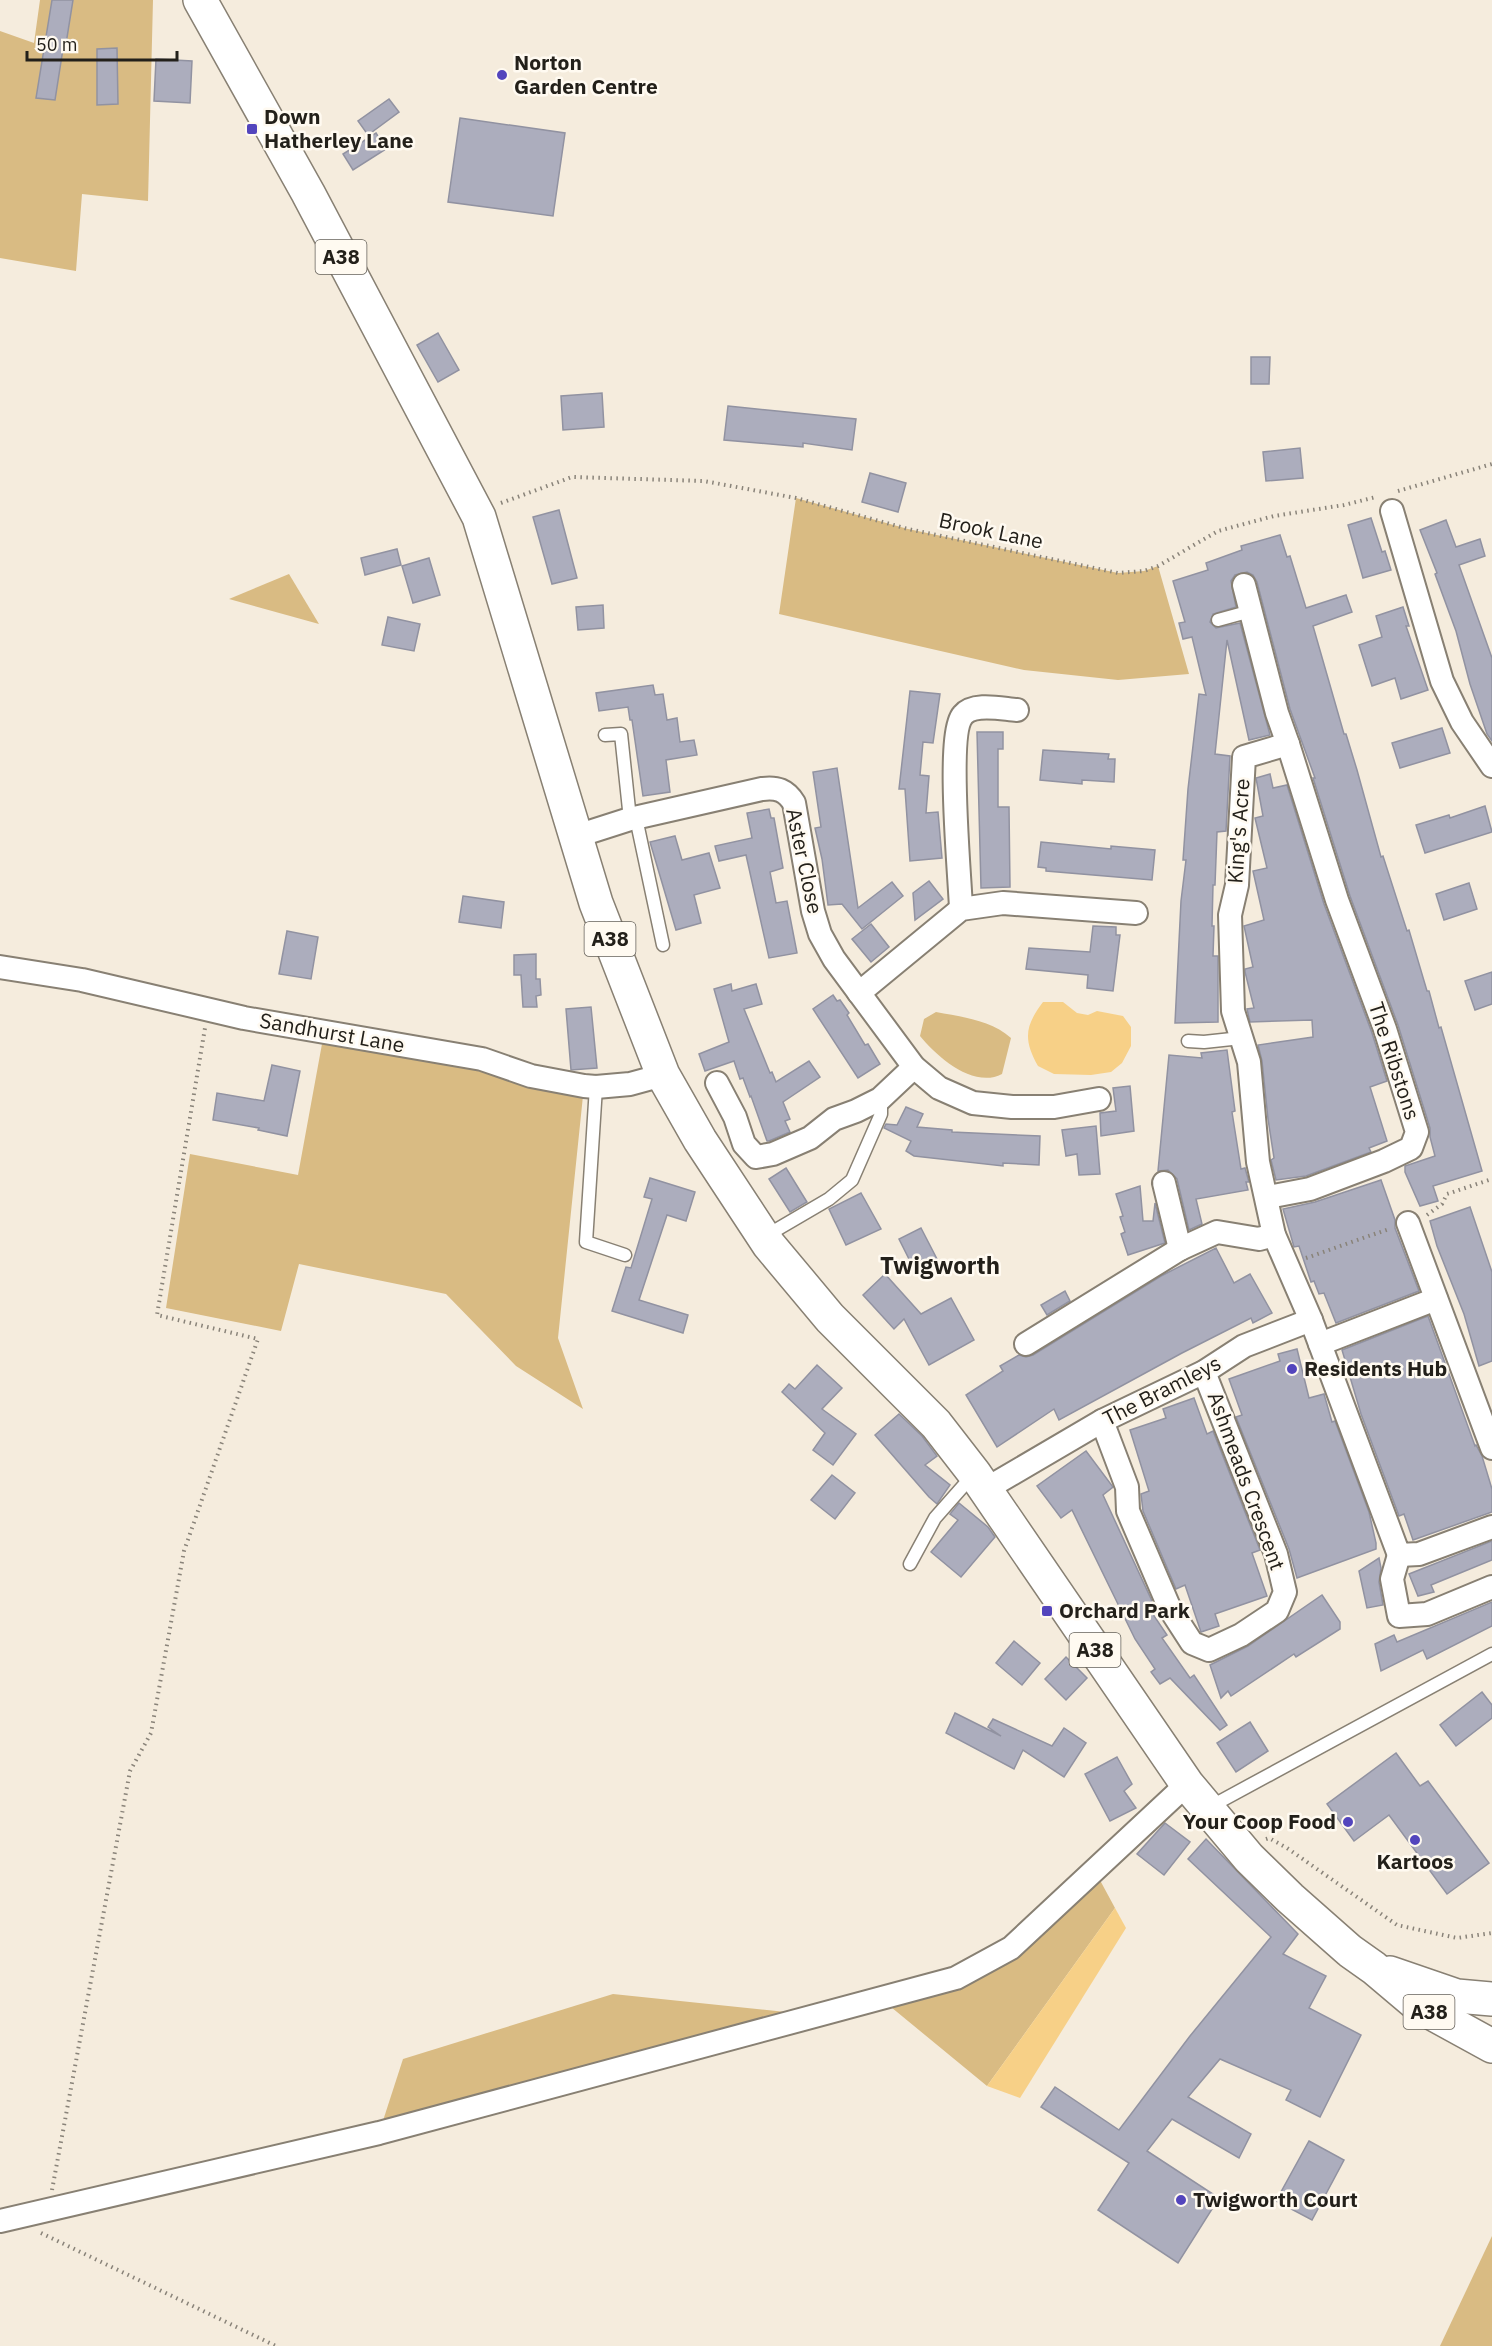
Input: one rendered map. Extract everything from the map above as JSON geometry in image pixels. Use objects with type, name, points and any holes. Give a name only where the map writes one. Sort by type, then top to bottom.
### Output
[{"type":"main road","name":"A38","points":[[200,0],[308,193],[479,517],[596,903],[663,1075],[700,1140],[763,1237],[830,1318],[936,1424],[980,1481],[1187,1784],[1208,1811],[1290,1898],[1350,1952],[1374,1968],[1419,2006],[1492,2046]]},
{"type":"main road","name":"A38","points":[[1374,1968],[1457,1996],[1492,1999]]},
{"type":"street","points":[[1392,499],[1442,681],[1462,722],[1492,766]]},
{"type":"street","points":[[1244,585],[1277,713],[1288,744]]},
{"type":"street","points":[[961,909],[954,771],[957,728],[962,715],[971,709],[1017,710]]},
{"type":"street","name":"The Ribstons","points":[[1268,1197],[1310,1189],[1384,1161],[1411,1148],[1417,1132],[1385,1029],[1337,900],[1288,744]]},
{"type":"street","name":"King's Acre","points":[[1241,1038],[1233,1011],[1230,915],[1237,885],[1244,757],[1288,744]]},
{"type":"street","name":"Aster Close","points":[[577,836],[633,818],[772,787],[782,790],[794,803],[813,911],[820,934],[858,993],[914,1067],[939,1088],[973,1103],[1012,1107],[1054,1107],[1089,1097]]},
{"type":"street","points":[[858,993],[961,909],[1004,903],[1136,914]]},
{"type":"street","name":"Sandhurst Lane","points":[[0,967],[82,980],[324,1033],[482,1059],[531,1076],[596,1087],[630,1084],[663,1075]]},
{"type":"street","points":[[1241,1038],[1249,1062],[1258,1162],[1268,1197],[1274,1235],[1311,1320],[1399,1556],[1392,1580],[1399,1616],[1427,1614],[1492,1587]]},
{"type":"street","points":[[717,1083],[735,1117],[744,1144],[756,1156],[773,1154],[810,1138],[834,1119],[881,1098],[914,1067]]},
{"type":"street","points":[[1164,1183],[1180,1249]]},
{"type":"street","points":[[1408,1223],[1492,1448]]},
{"type":"street","points":[[1026,1344],[1180,1249],[1218,1232],[1259,1239],[1274,1235]]},
{"type":"street","points":[[1320,1344],[1436,1299]]},
{"type":"street","name":"The Bramleys","points":[[980,1481],[1204,1372],[1244,1346],[1311,1320]]},
{"type":"street","name":"Ashmeads Crescent","points":[[1102,1421],[1127,1487],[1128,1511],[1170,1609],[1192,1643],[1209,1650],[1241,1635],[1277,1611],[1285,1592],[1276,1554],[1204,1372]]},
{"type":"street","points":[[1399,1556],[1419,1554],[1492,1527]]},
{"type":"street","points":[[6,2220],[48,2208],[379,2133],[956,1978],[1011,1948],[1187,1784]]},
{"type":"lane","points":[[1218,620],[1251,611]]},
{"type":"lane","points":[[605,735],[621,735],[633,818],[663,945]]},
{"type":"lane","points":[[1188,1041],[1204,1042],[1241,1038]]},
{"type":"lane","points":[[596,1087],[586,1242],[625,1255]]},
{"type":"lane","points":[[763,1237],[830,1199],[852,1180],[881,1114],[881,1098]]},
{"type":"lane","points":[[910,1564],[935,1518],[980,1481]]},
{"type":"lane","points":[[1208,1811],[1219,1802],[1492,1654]]},
{"type":"path","points":[[1392,499],[1492,464]]},
{"type":"path","name":"Brook Lane","points":[[479,517],[498,504],[572,477],[704,481],[796,498],[908,529],[1118,573],[1144,571],[1158,566],[1218,531],[1251,522],[1274,516],[1392,499]]},
{"type":"path","points":[[48,2208],[130,1771],[151,1733],[184,1551],[258,1339],[157,1315],[208,1009]]},
{"type":"path","points":[[1239,1846],[1269,1838],[1287,1848],[1397,1925],[1457,1938],[1492,1933]]},
{"type":"path","points":[[6,2220],[276,2346]]},
{"type":"shaded area","points":[[40,0],[153,0],[148,201],[82,194],[76,271],[0,258],[0,31],[34,43]]},
{"type":"shaded area","points":[[796,498],[908,529],[1118,573],[1144,571],[1158,566],[1189,674],[1118,680],[1024,670],[779,614]]},
{"type":"shaded area","points":[[289,574],[319,624],[229,599]]},
{"type":"shaded area","points":[[1043,1002],[1063,1002],[1077,1013],[1088,1015],[1097,1011],[1123,1016],[1131,1027],[1131,1046],[1122,1063],[1111,1072],[1091,1075],[1054,1074],[1038,1066],[1030,1048],[1028,1033],[1033,1018]]},
{"type":"shaded area","points":[[936,1012],[985,1023],[1011,1038],[1002,1074],[991,1078],[968,1074],[936,1053],[920,1036],[924,1019]]},
{"type":"shaded area","points":[[324,1033],[584,1086],[558,1338],[583,1409],[516,1366],[446,1294],[299,1264],[281,1331],[166,1308],[190,1154],[298,1175]]},
{"type":"shaded area","points":[[1095,1871],[1115,1908],[987,2086],[880,1998],[956,1978]]},
{"type":"shaded area","points":[[1115,1908],[1126,1928],[1020,2098],[987,2086]]},
{"type":"shaded area","points":[[613,1994],[815,2015],[379,2133],[403,2059]]},
{"type":"shaded area","points":[[1492,2236],[1492,2346],[1440,2346]]},
{"type":"building","points":[[52,0],[73,0],[55,100],[36,98]]},
{"type":"building","points":[[117,48],[118,104],[97,105],[97,49]]},
{"type":"building","points":[[156,59],[192,61],[190,103],[154,101]]},
{"type":"building","points":[[389,99],[399,112],[368,135],[358,121]]},
{"type":"building","points":[[460,118],[565,133],[553,216],[448,202]]},
{"type":"building","points":[[376,133],[386,149],[353,170],[343,154]]},
{"type":"building","points":[[438,333],[459,370],[438,382],[417,345]]},
{"type":"building","points":[[1251,357],[1270,357],[1269,384],[1251,384]]},
{"type":"building","points":[[602,393],[604,427],[563,430],[561,396]]},
{"type":"building","points":[[728,406],[856,419],[852,450],[803,443],[803,447],[724,440]]},
{"type":"building","points":[[1300,448],[1303,478],[1266,481],[1263,452]]},
{"type":"building","points":[[870,473],[906,483],[898,512],[862,502]]},
{"type":"building","points":[[559,510],[577,578],[552,584],[533,517]]},
{"type":"building","points":[[1371,518],[1382,552],[1385,551],[1391,570],[1363,578],[1348,525]]},
{"type":"building","points":[[1446,520],[1456,547],[1480,539],[1485,556],[1459,565],[1492,658],[1492,741],[1487,734],[1470,684],[1456,631],[1435,574],[1437,573],[1420,530]]},
{"type":"building","points":[[1280,535],[1287,557],[1290,556],[1306,608],[1346,595],[1352,612],[1313,626],[1381,857],[1383,856],[1407,931],[1409,930],[1439,1028],[1441,1027],[1482,1171],[1433,1186],[1438,1201],[1420,1206],[1405,1172],[1405,1166],[1435,1156],[1430,1128],[1398,1025],[1350,896],[1313,778],[1315,778],[1290,709],[1257,582],[1253,575],[1247,572],[1235,575],[1231,581],[1236,607],[1213,614],[1210,622],[1216,628],[1240,623],[1270,735],[1249,740],[1227,640],[1215,754],[1230,756],[1226,831],[1217,832],[1215,885],[1213,885],[1213,956],[1218,956],[1218,1022],[1175,1023],[1181,901],[1186,860],[1183,860],[1188,789],[1199,694],[1206,695],[1192,637],[1183,639],[1179,623],[1185,622],[1173,581],[1208,570],[1206,563],[1242,550],[1241,546]]},
{"type":"building","points":[[397,549],[401,565],[365,575],[361,558]]},
{"type":"building","points":[[429,558],[440,595],[413,603],[402,566]]},
{"type":"building","points":[[603,605],[604,628],[578,630],[576,607]]},
{"type":"building","points":[[1403,607],[1409,626],[1406,626],[1428,690],[1401,699],[1395,678],[1372,686],[1359,645],[1382,637],[1376,616]]},
{"type":"building","points":[[388,617],[420,624],[414,651],[382,645]]},
{"type":"building","points":[[653,685],[655,695],[663,694],[667,720],[677,718],[680,742],[694,740],[697,755],[666,760],[670,792],[643,796],[628,707],[599,711],[596,693]]},
{"type":"building","points":[[910,691],[940,694],[933,743],[923,742],[920,775],[929,776],[926,813],[938,812],[942,858],[910,861],[905,789],[899,789]]},
{"type":"building","points":[[1442,728],[1450,753],[1400,768],[1392,743]]},
{"type":"building","points":[[977,732],[1003,732],[1003,749],[998,749],[998,807],[1009,807],[1010,887],[981,888]]},
{"type":"building","points":[[1043,750],[1109,754],[1108,759],[1115,759],[1114,782],[1082,780],[1082,784],[1040,780]]},
{"type":"building","points":[[837,768],[858,908],[892,882],[903,896],[862,929],[842,904],[828,905],[815,828],[821,827],[813,772]]},
{"type":"building","points":[[1270,774],[1273,788],[1287,785],[1324,904],[1372,1033],[1387,1081],[1370,1087],[1387,1141],[1369,1148],[1371,1152],[1306,1176],[1276,1180],[1271,1160],[1274,1158],[1258,1045],[1313,1037],[1312,1020],[1250,1022],[1247,1009],[1254,1008],[1245,969],[1253,967],[1244,926],[1264,920],[1253,871],[1267,868],[1255,818],[1263,816],[1256,778]]},
{"type":"building","points":[[1485,806],[1492,832],[1425,853],[1416,825],[1449,815],[1450,818]]},
{"type":"building","points":[[769,809],[771,818],[774,818],[783,868],[770,872],[776,903],[787,901],[797,953],[769,958],[746,855],[719,861],[715,846],[752,838],[747,813]]},
{"type":"building","points":[[675,836],[682,860],[709,853],[720,888],[694,895],[701,923],[676,930],[650,842]]},
{"type":"building","points":[[1041,842],[1111,849],[1111,846],[1155,850],[1152,880],[1046,871],[1046,868],[1038,867]]},
{"type":"building","points":[[929,881],[943,899],[915,920],[913,893]]},
{"type":"building","points":[[1469,883],[1477,909],[1444,920],[1436,894]]},
{"type":"building","points":[[463,896],[504,902],[501,928],[459,922]]},
{"type":"building","points":[[871,924],[889,947],[871,962],[852,939]]},
{"type":"building","points":[[1093,926],[1116,927],[1116,935],[1120,935],[1113,991],[1087,988],[1088,975],[1026,969],[1029,948],[1090,952]]},
{"type":"building","points":[[287,931],[318,937],[311,979],[279,974]]},
{"type":"building","points":[[536,954],[536,979],[540,979],[541,995],[536,996],[537,1007],[523,1007],[521,975],[514,975],[514,955]]},
{"type":"building","points":[[1492,972],[1492,1004],[1475,1010],[1465,981]]},
{"type":"building","points":[[731,984],[732,991],[756,984],[762,1004],[744,1009],[770,1073],[772,1072],[776,1082],[809,1061],[820,1077],[783,1102],[790,1119],[785,1121],[790,1132],[769,1141],[767,1141],[751,1096],[743,1078],[740,1079],[734,1061],[705,1071],[699,1054],[729,1042],[714,989]]},
{"type":"building","points":[[833,995],[837,1001],[840,1000],[849,1013],[847,1015],[865,1045],[868,1044],[880,1064],[858,1078],[813,1009]]},
{"type":"building","points":[[591,1007],[597,1068],[571,1070],[566,1009]]},
{"type":"building","points":[[1227,1050],[1235,1111],[1232,1112],[1241,1169],[1245,1168],[1249,1182],[1246,1182],[1248,1190],[1196,1199],[1202,1224],[1189,1230],[1177,1179],[1168,1170],[1158,1171],[1169,1055],[1202,1058],[1201,1053]]},
{"type":"building","points":[[272,1065],[300,1071],[287,1136],[258,1130],[259,1128],[213,1120],[217,1093],[264,1101]]},
{"type":"building","points":[[1130,1086],[1134,1131],[1101,1136],[1100,1113],[1116,1111],[1113,1088]]},
{"type":"building","points":[[906,1107],[923,1114],[917,1127],[952,1130],[952,1132],[1040,1136],[1039,1165],[1003,1163],[1003,1166],[914,1156],[906,1151],[911,1141],[884,1128],[886,1124],[897,1125]]},
{"type":"building","points":[[1096,1126],[1100,1174],[1079,1175],[1077,1154],[1066,1156],[1062,1130]]},
{"type":"building","points":[[786,1168],[807,1202],[790,1212],[769,1179]]},
{"type":"building","points":[[650,1178],[695,1192],[686,1221],[667,1215],[639,1300],[688,1315],[683,1333],[612,1311],[626,1267],[631,1268],[652,1199],[644,1197]]},
{"type":"building","points":[[1381,1180],[1395,1220],[1395,1228],[1419,1291],[1336,1323],[1324,1293],[1319,1294],[1314,1281],[1311,1282],[1299,1246],[1294,1247],[1283,1209],[1315,1202]]},
{"type":"building","points":[[1140,1186],[1143,1221],[1153,1221],[1155,1203],[1165,1243],[1128,1255],[1121,1234],[1125,1232],[1120,1217],[1123,1216],[1116,1194]]},
{"type":"building","points":[[861,1193],[881,1229],[846,1245],[829,1209]]},
{"type":"building","points":[[1470,1207],[1492,1272],[1492,1361],[1479,1366],[1464,1314],[1437,1246],[1430,1221]]},
{"type":"building","points":[[921,1228],[938,1261],[916,1273],[899,1239]]},
{"type":"building","points":[[1216,1248],[1234,1283],[1250,1274],[1272,1313],[1253,1323],[1251,1318],[1059,1420],[1054,1409],[997,1447],[966,1395],[1003,1371],[1000,1366],[1019,1355],[1026,1357],[1033,1355],[1161,1276]]},
{"type":"building","points":[[885,1274],[921,1314],[951,1298],[974,1340],[929,1365],[904,1319],[894,1329],[863,1295]]},
{"type":"building","points":[[1065,1291],[1070,1301],[1047,1315],[1041,1305]]},
{"type":"building","points":[[1428,1316],[1475,1446],[1482,1456],[1492,1489],[1492,1512],[1413,1540],[1404,1514],[1399,1516],[1361,1414],[1342,1350]]},
{"type":"building","points":[[1297,1349],[1309,1398],[1324,1394],[1332,1422],[1335,1421],[1369,1512],[1376,1549],[1297,1578],[1289,1549],[1236,1417],[1242,1415],[1229,1379],[1280,1361],[1278,1354]]},
{"type":"building","points":[[817,1365],[842,1388],[822,1409],[856,1434],[833,1465],[813,1450],[825,1433],[782,1392],[789,1384],[795,1389]]},
{"type":"building","points":[[1194,1398],[1207,1434],[1213,1431],[1260,1550],[1252,1553],[1267,1596],[1215,1614],[1219,1626],[1201,1632],[1185,1585],[1176,1589],[1143,1511],[1141,1494],[1149,1491],[1130,1430],[1166,1418],[1163,1409]]},
{"type":"building","points":[[899,1414],[922,1436],[937,1456],[925,1465],[950,1485],[937,1504],[875,1435]]},
{"type":"building","points":[[1086,1451],[1113,1487],[1103,1495],[1152,1601],[1146,1604],[1167,1635],[1162,1638],[1190,1678],[1194,1675],[1227,1725],[1220,1730],[1170,1678],[1160,1684],[1151,1672],[1155,1669],[1135,1639],[1072,1510],[1061,1518],[1037,1486]]},
{"type":"building","points":[[832,1475],[855,1493],[835,1519],[811,1500]]},
{"type":"building","points":[[959,1503],[988,1527],[995,1537],[961,1577],[931,1552],[958,1520],[950,1514]]},
{"type":"building","points":[[1492,1541],[1492,1560],[1431,1585],[1434,1592],[1418,1596],[1409,1574]]},
{"type":"building","points":[[1379,1558],[1381,1568],[1379,1582],[1383,1605],[1367,1608],[1359,1571]]},
{"type":"building","points":[[1322,1595],[1340,1622],[1340,1629],[1296,1657],[1294,1654],[1231,1696],[1228,1691],[1221,1698],[1210,1665],[1248,1646]]},
{"type":"building","points":[[1492,1602],[1492,1626],[1427,1659],[1423,1650],[1381,1671],[1375,1644],[1394,1635],[1397,1642]]},
{"type":"building","points":[[1014,1641],[1040,1663],[1022,1685],[996,1663]]},
{"type":"building","points":[[1066,1657],[1087,1678],[1066,1700],[1045,1679]]},
{"type":"building","points":[[1482,1692],[1492,1705],[1492,1718],[1456,1746],[1440,1725]]},
{"type":"building","points":[[955,1713],[1001,1736],[988,1727],[993,1719],[1052,1746],[1064,1728],[1086,1743],[1064,1777],[1023,1750],[1014,1769],[946,1733]]},
{"type":"building","points":[[1250,1722],[1268,1751],[1236,1772],[1217,1743]]},
{"type":"building","points":[[1396,1753],[1420,1786],[1428,1781],[1489,1863],[1447,1894],[1389,1815],[1354,1841],[1327,1804]]},
{"type":"building","points":[[1117,1757],[1132,1784],[1124,1791],[1136,1808],[1110,1821],[1085,1774]]},
{"type":"building","points":[[1165,1823],[1190,1842],[1164,1875],[1137,1854]]},
{"type":"building","points":[[1206,1839],[1298,1934],[1283,1954],[1326,1976],[1309,2008],[1361,2035],[1320,2117],[1286,2100],[1291,2090],[1220,2059],[1188,2097],[1251,2134],[1239,2158],[1172,2119],[1147,2151],[1219,2198],[1178,2263],[1098,2210],[1129,2163],[1041,2107],[1055,2087],[1119,2130],[1190,2036],[1271,1937],[1188,1859]]},
{"type":"building","points":[[1309,2141],[1344,2160],[1312,2220],[1276,2201]]},
{"type":"place","name":"Norton Garden Centre","points":[[502,75]]},
{"type":"place","name":"Down Hatherley Lane","points":[[252,129]]},
{"type":"place","name":"Residents Hub","points":[[1292,1369]]},
{"type":"place","name":"Orchard Park","points":[[1047,1611]]},
{"type":"place","name":"Your Coop Food","points":[[1348,1822]]},
{"type":"place","name":"Kartoos","points":[[1415,1840]]},
{"type":"place","name":"Twigworth Court","points":[[1181,2200]]},
{"type":"district","name":"Twigworth","points":[[940,1266]]}]
